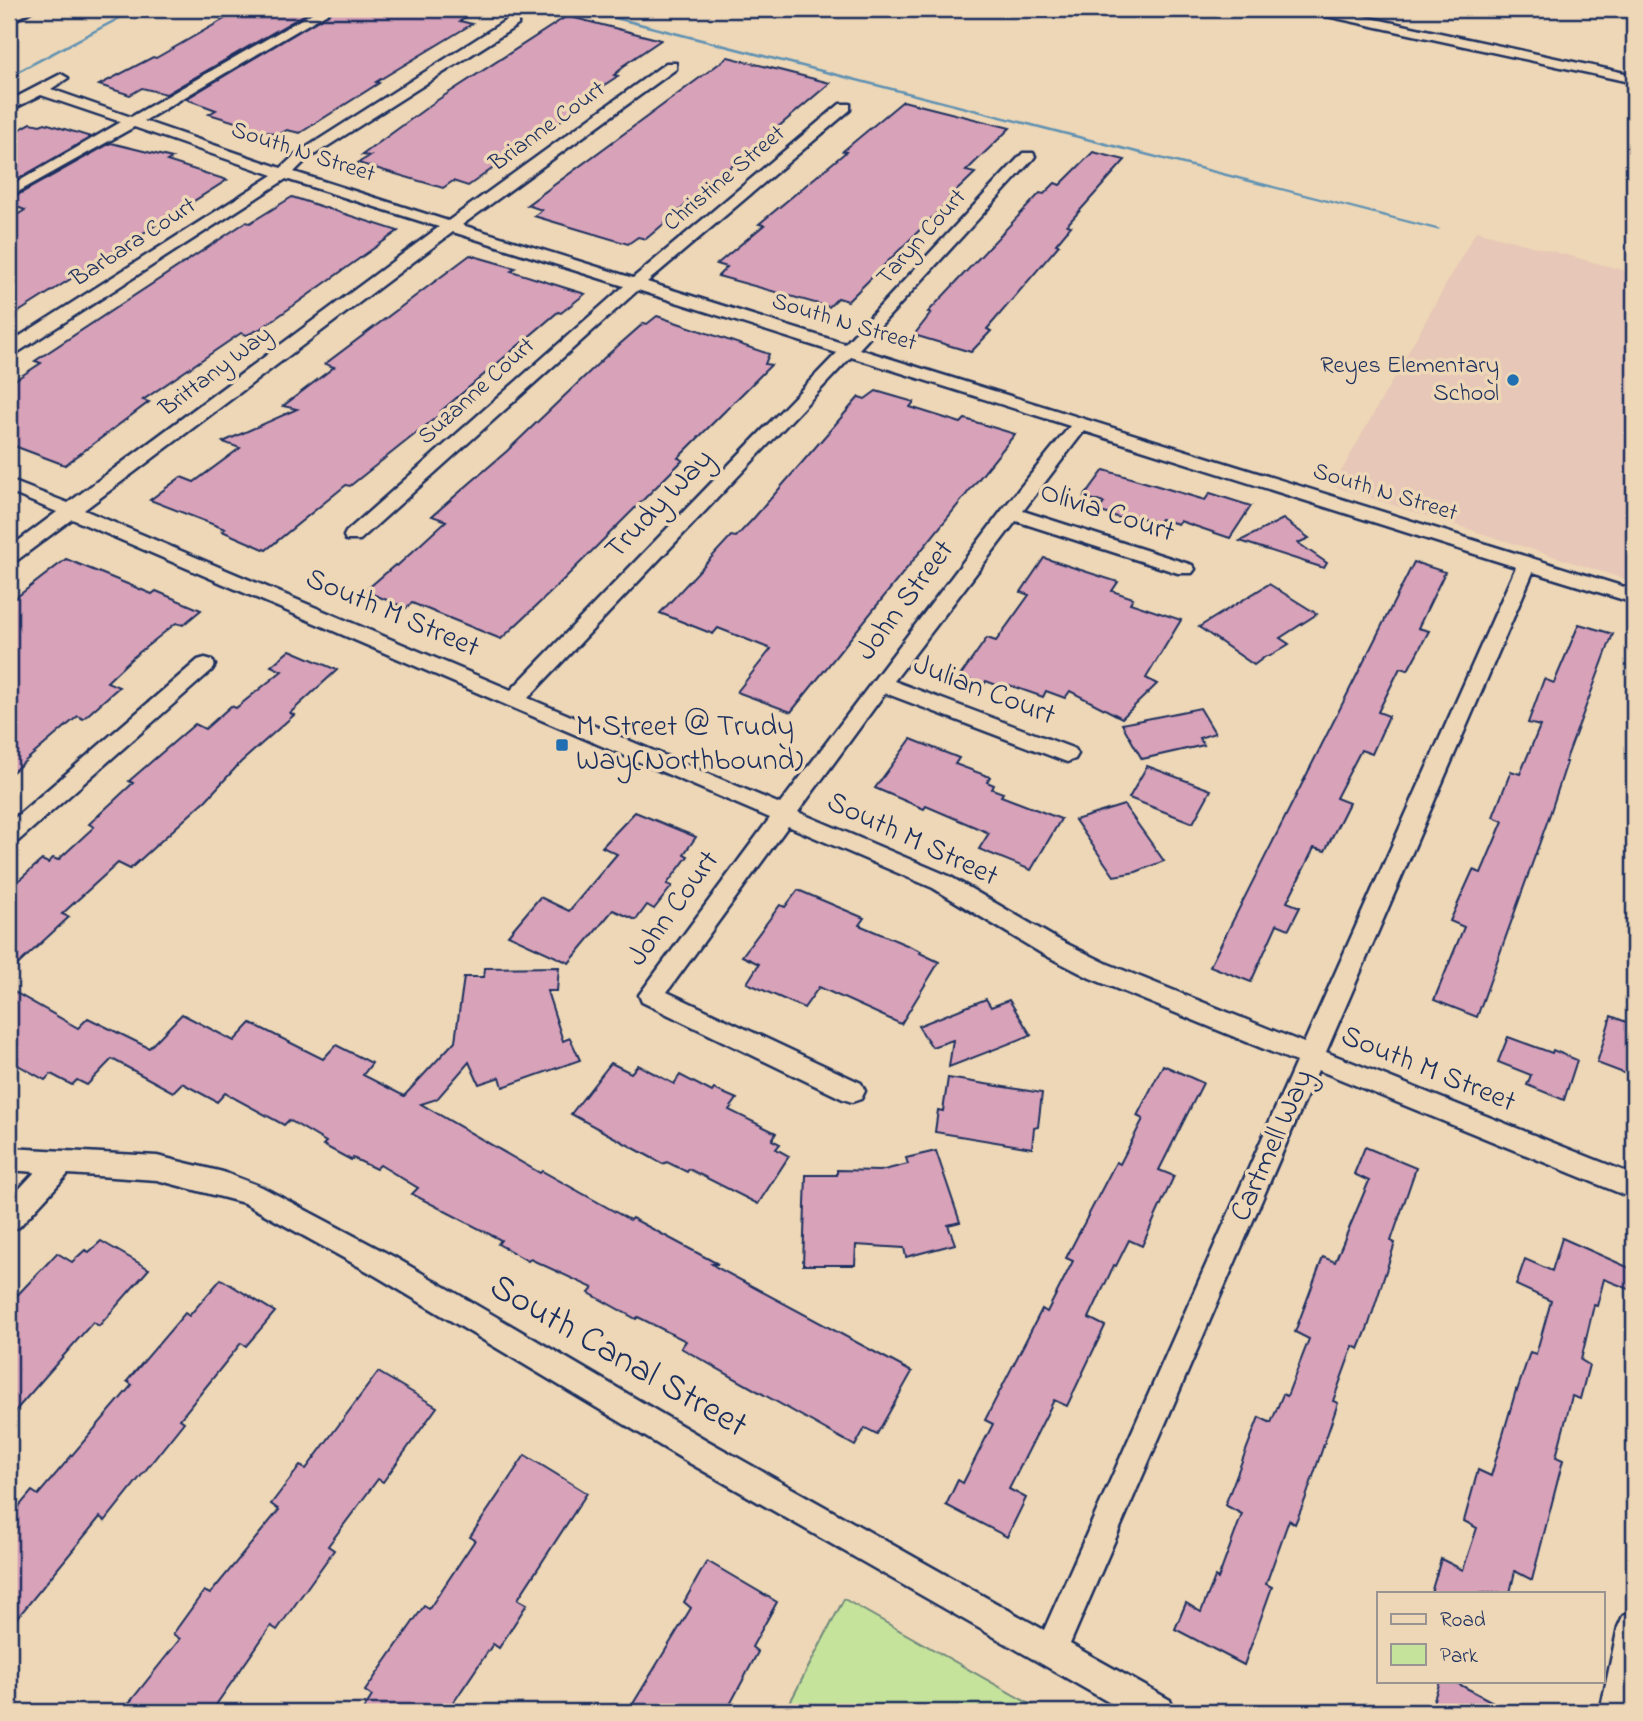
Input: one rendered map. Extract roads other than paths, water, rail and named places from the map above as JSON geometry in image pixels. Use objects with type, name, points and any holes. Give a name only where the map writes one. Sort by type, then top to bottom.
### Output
[{"type":"street","points":[[9,19],[29,9]]},
{"type":"street","points":[[9,193],[328,9]]},
{"type":"street","points":[[1313,9],[1634,79]]},
{"type":"street","points":[[284,174],[301,157],[513,22]]},
{"type":"street","name":"Brianne Court","points":[[451,226],[671,66]]},
{"type":"street","points":[[9,107],[61,78]]},
{"type":"street","name":"South N Street","points":[[41,90],[284,174],[1634,597]]},
{"type":"street","name":"Christine Street","points":[[635,285],[845,107]]},
{"type":"street","name":"Taryn Court","points":[[849,350],[1028,156]]},
{"type":"street","name":"Barbara Court","points":[[9,350],[284,174]]},
{"type":"street","name":"Brittany Way","points":[[9,557],[451,226]]},
{"type":"street","name":"Suzanne Court","points":[[353,536],[635,285]]},
{"type":"street","name":"Trudy Way","points":[[513,701],[849,350]]},
{"type":"street","name":"John Street","points":[[782,816],[1081,423]]},
{"type":"street","name":"South M Street","points":[[9,485],[941,882],[1049,946],[1099,971],[1634,1187]]},
{"type":"street","name":"Olivia Court","points":[[1010,513],[1185,569]]},
{"type":"street","name":"Cartmell Way","points":[[1051,1651],[1527,563]]},
{"type":"street","points":[[9,836],[205,665]]},
{"type":"street","name":"Julian Court","points":[[881,684],[1067,754]]},
{"type":"street","name":"John Court","points":[[782,816],[651,995],[852,1091]]},
{"type":"street","name":"South Canal Street","points":[[9,1159],[157,1168],[223,1184],[253,1195],[364,1255],[697,1451],[1158,1712]]},
{"type":"street","points":[[9,1218],[61,1163]]},
{"type":"street","points":[[1616,1712],[1634,1627]]},
{"type":"waterway","points":[[9,77],[137,9]]},
{"type":"waterway","points":[[581,9],[1438,229]]},
{"type":"place","name":"Reyes Elementary School","points":[[1513,380]]},
{"type":"place","name":"M Street @ Trudy Way(Northbound)","points":[[562,745]]}]
